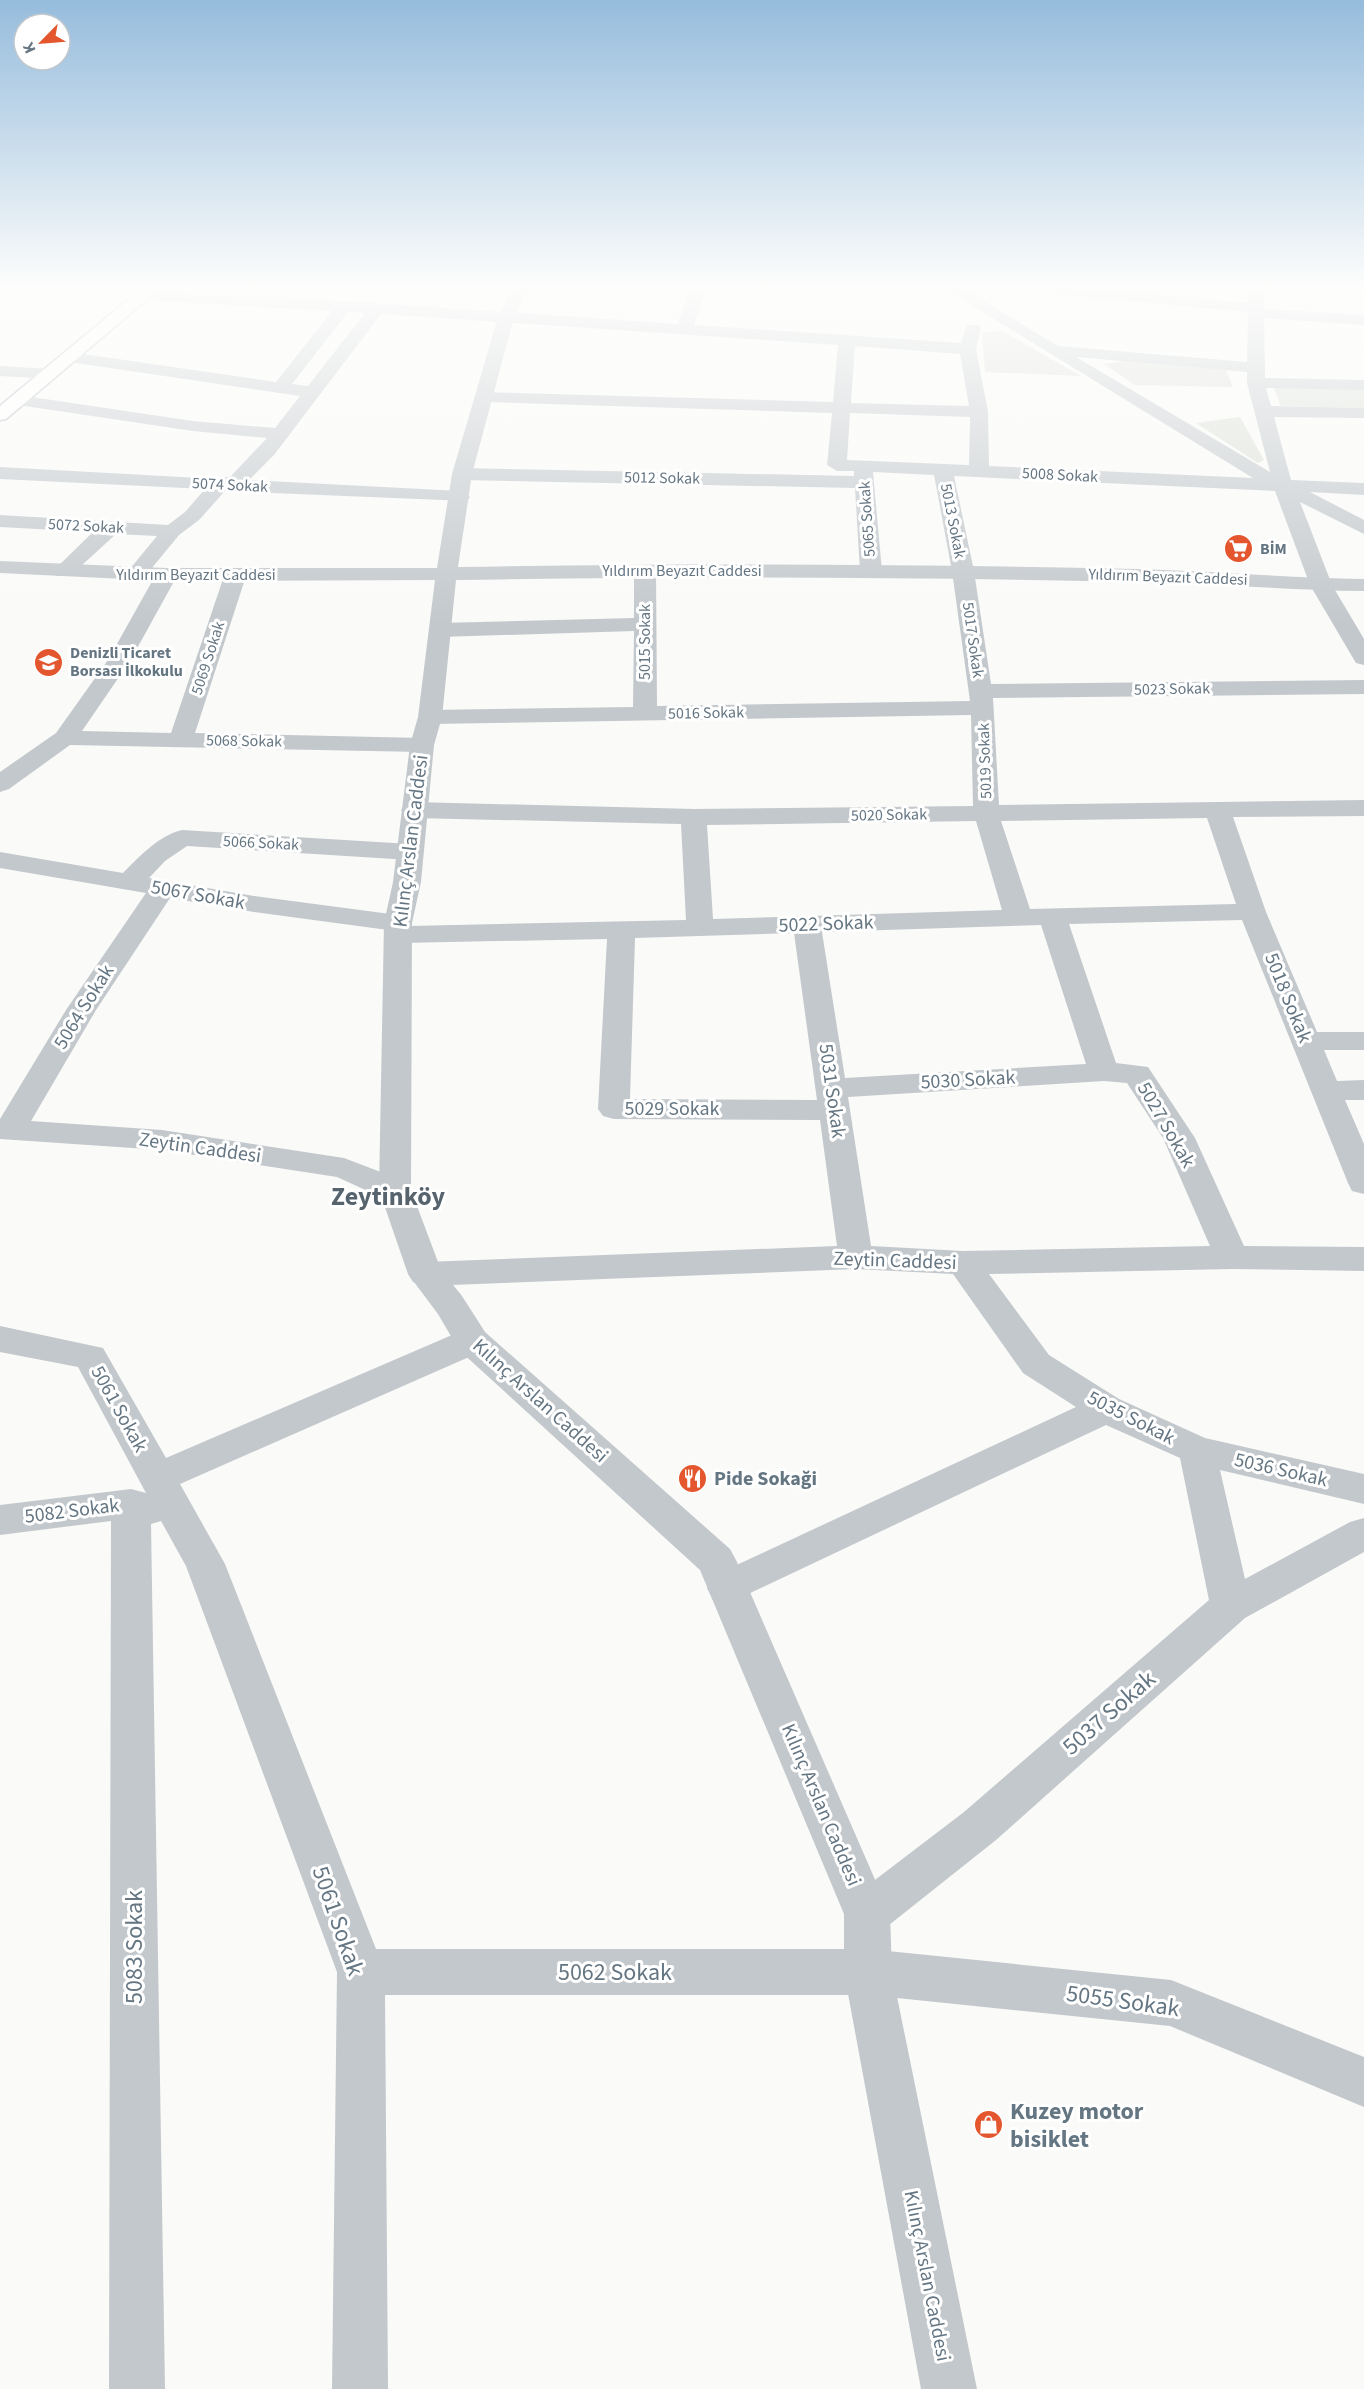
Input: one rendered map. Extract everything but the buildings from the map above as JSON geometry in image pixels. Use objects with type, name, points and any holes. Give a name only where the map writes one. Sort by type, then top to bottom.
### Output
[{"type":"main road","points":[[0,415],[17,400]]},
{"type":"street","points":[[21,400],[193,426],[280,434]]},
{"type":"street","points":[[135,576],[172,531],[192,516],[220,484],[238,480],[280,434],[306,400]]},
{"type":"street","name":"Kılınç Arslan Caddesi","points":[[483,400],[461,486],[446,573],[414,810],[407,882],[398,929],[395,1190],[425,1274],[450,1305],[472,1341],[716,1560],[867,1914],[868,1972],[949,2389]]},
{"type":"street","points":[[609,400],[979,412]]},
{"type":"street","points":[[842,407],[843,400]]},
{"type":"street","points":[[977,400],[979,471]]},
{"type":"street","points":[[1135,400],[1242,465],[1364,528]]},
{"type":"street","points":[[1261,400],[1283,485],[1321,585],[1364,658]]},
{"type":"street","name":"5008 Sokak","points":[[842,407],[837,465],[863,474],[979,471],[1364,489]]},
{"type":"street","points":[[1263,411],[1364,413]]},
{"type":"street","name":"5013 Sokak","points":[[943,471],[963,571]]},
{"type":"street","name":"5074 Sokak","points":[[0,473],[220,484],[461,486]]},
{"type":"street","name":"5012 Sokak","points":[[461,486],[863,474]]},
{"type":"street","name":"5065 Sokak","points":[[863,474],[871,571]]},
{"type":"street","name":"5072 Sokak","points":[[0,521],[172,531]]},
{"type":"street","points":[[63,572],[110,528]]},
{"type":"street","name":"Yıldırım Beyazıt Caddesi","points":[[0,567],[135,576],[645,571],[963,571],[1239,578],[1321,585],[1364,585]]},
{"type":"street","name":"5015 Sokak","points":[[645,571],[645,714]]},
{"type":"street","name":"5017 Sokak","points":[[963,571],[982,699]]},
{"type":"street","points":[[0,784],[65,738],[119,661],[166,576]]},
{"type":"street","name":"5069 Sokak","points":[[181,740],[235,576]]},
{"type":"street","points":[[440,630],[645,624]]},
{"type":"street","name":"5023 Sokak","points":[[982,699],[1364,687]]},
{"type":"street","name":"5016 Sokak","points":[[426,731],[645,714],[982,699]]},
{"type":"street","name":"5019 Sokak","points":[[982,699],[986,813],[1018,916]]},
{"type":"street","name":"5068 Sokak","points":[[65,738],[181,740],[426,731]]},
{"type":"street","name":"5020 Sokak","points":[[414,810],[694,817],[1364,808]]},
{"type":"street","name":"5018 Sokak","points":[[1218,811],[1252,912],[1364,1183]]},
{"type":"street","points":[[694,817],[700,929]]},
{"type":"street","name":"5066 Sokak","points":[[130,882],[156,855],[182,838],[410,852]]},
{"type":"street","name":"5067 Sokak","points":[[0,860],[398,929]]},
{"type":"street","name":"5064 Sokak","points":[[5,1129],[163,888]]},
{"type":"street","name":"5022 Sokak","points":[[398,929],[621,933],[1018,916],[1252,912]]},
{"type":"street","points":[[1052,915],[1104,1072]]},
{"type":"street","name":"5031 Sokak","points":[[807,925],[856,1257]]},
{"type":"street","name":"5029 Sokak","points":[[621,933],[614,1108],[833,1099]]},
{"type":"street","points":[[1305,1041],[1364,1041]]},
{"type":"street","name":"5030 Sokak","points":[[833,1099],[1104,1072]]},
{"type":"street","name":"5027 Sokak","points":[[1104,1072],[1137,1074],[1179,1138],[1232,1257]]},
{"type":"street","points":[[1325,1091],[1364,1090]]},
{"type":"street","name":"Zeytin Caddesi","points":[[5,1129],[162,1140],[344,1168],[395,1190]]},
{"type":"street","name":"Zeytin Caddesi","points":[[425,1274],[856,1257],[963,1263],[1232,1257],[1364,1259]]},
{"type":"street","name":"5035 Sokak","points":[[963,1263],[1036,1364],[1106,1409],[1197,1450],[1231,1606]]},
{"type":"street","name":"5061 Sokak","points":[[0,1339],[90,1357],[156,1499],[205,1564],[361,1972],[360,2389]]},
{"type":"street","name":"5082 Sokak","points":[[0,1520],[156,1499],[472,1341]]},
{"type":"street","points":[[728,1588],[1106,1409]]},
{"type":"street","name":"5036 Sokak","points":[[1197,1450],[1364,1489]]},
{"type":"street","name":"5083 Sokak","points":[[137,2389],[156,1499]]},
{"type":"street","name":"5037 Sokak","points":[[867,1914],[980,1826],[1231,1606],[1364,1533]]},
{"type":"street","name":"5062 Sokak","points":[[361,1972],[868,1972]]},
{"type":"street","name":"5055 Sokak","points":[[868,1972],[1171,2003],[1364,2082]]},
{"type":"shaded area","points":[[1279,400],[1364,400],[1364,408],[1281,406]]},
{"type":"shaded area","points":[[1240,417],[1264,460],[1258,463],[1196,423]]},
{"type":"place","name":"BİM","points":[[1239,549]]},
{"type":"place","name":"Denizli Ticaret Borsası İlkokulu","points":[[49,662]]},
{"type":"place","name":"Pide Sokaği","points":[[693,1479]]},
{"type":"place","name":"Kuzey motor bisiklet","points":[[989,2125]]},
{"type":"district","name":"Zeytinköy","points":[[388,1196]]}]
